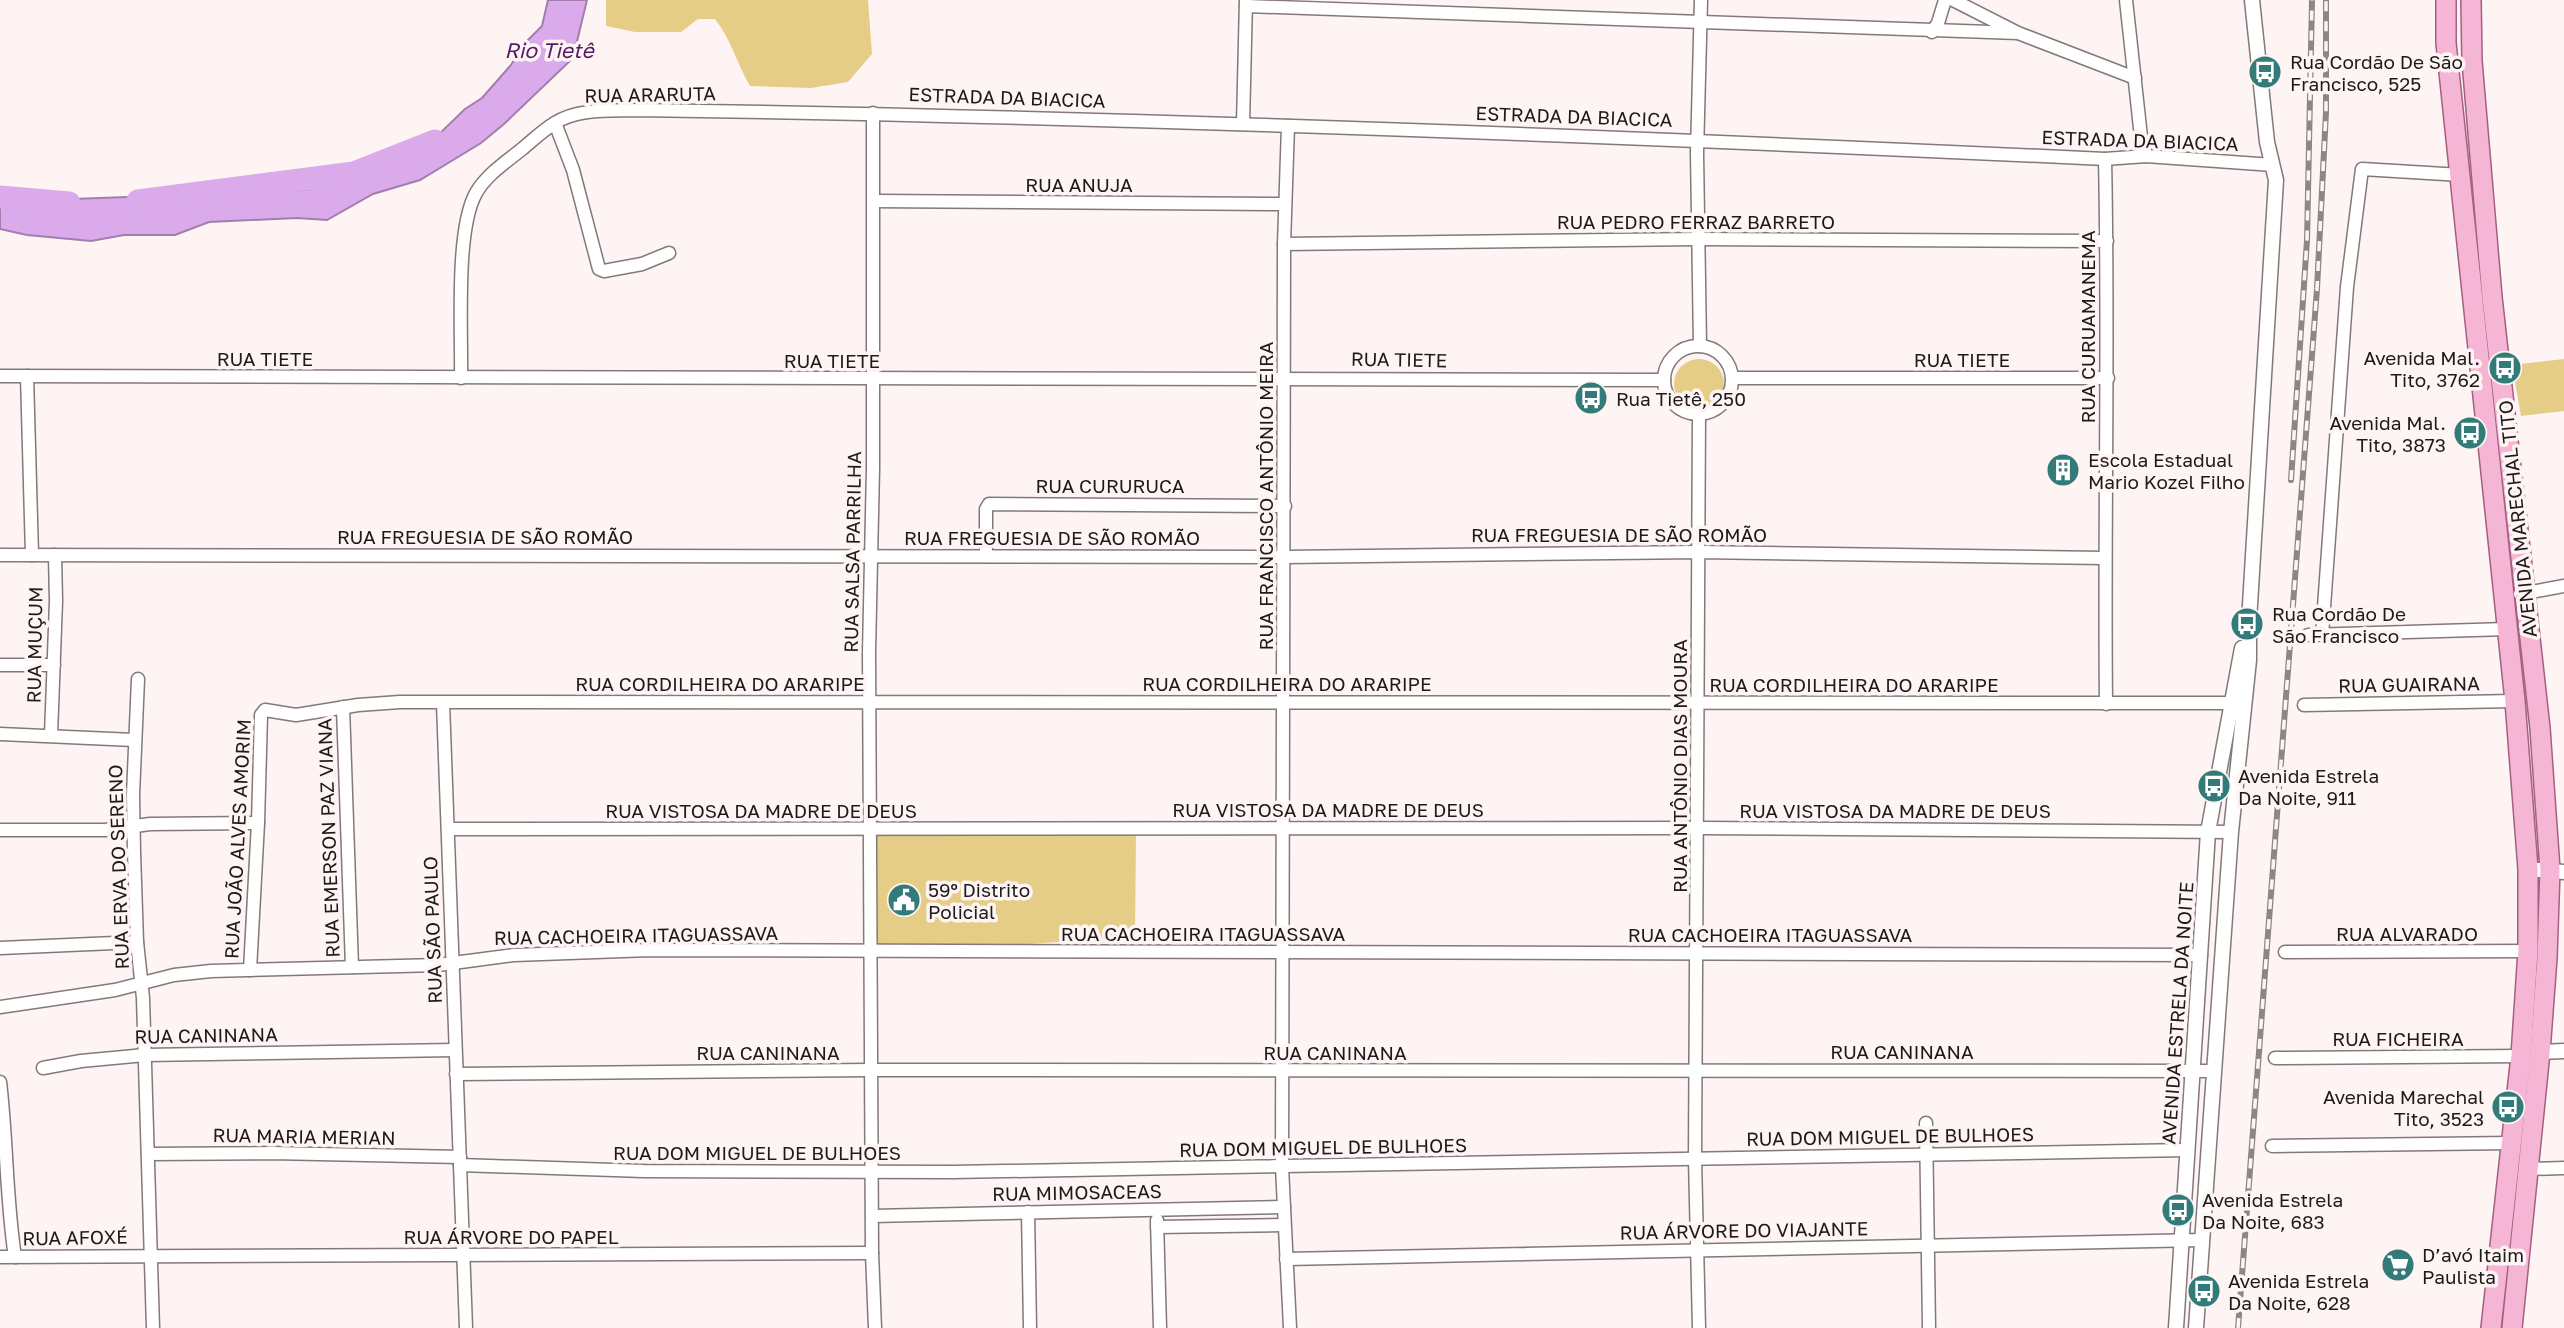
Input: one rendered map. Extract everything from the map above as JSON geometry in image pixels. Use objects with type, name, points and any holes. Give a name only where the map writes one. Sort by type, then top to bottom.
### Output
[{"type":"main road","name":"AVENIDA MARECHAL TITO","points":[[2446,0],[2446,43],[2515,701],[2528,869],[2531,1054],[2527,1169],[2512,1328]]},
{"type":"main road","name":"AVENIDA MARECHAL TITO","points":[[2472,0],[2472,61],[2492,297],[2557,871],[2547,958],[2531,1054],[2512,1143],[2491,1328]]},
{"type":"street","points":[[1700,346],[1697,140],[1701,0]]},
{"type":"street","points":[[1932,32],[1938,23],[1945,0]]},
{"type":"street","points":[[1953,0],[2018,33],[2134,78]]},
{"type":"street","points":[[2126,0],[2141,137],[2146,156]]},
{"type":"street","points":[[2196,1328],[2238,703],[2249,621],[2276,180],[2266,132],[2252,0]]},
{"type":"street","points":[[1243,124],[1246,3],[1932,32],[2018,33]]},
{"type":"street","name":"RUA ARARUTA","points":[[461,378],[463,257],[469,209],[476,192],[492,174],[555,123],[573,115],[606,111],[873,113]]},
{"type":"street","name":"ESTRADA DA BIACICA","points":[[873,113],[1697,140],[2105,159],[2146,156],[2273,165]]},
{"type":"street","name":"RUA SALSA PARRILHA","points":[[873,113],[869,702],[871,1171],[875,1328]]},
{"type":"street","points":[[555,123],[573,170],[599,269],[604,271],[642,264],[669,253]]},
{"type":"street","name":"RUA FRANCISCO ANTÔNIO MEIRA","points":[[1288,126],[1284,244],[1282,1167],[1290,1328]]},
{"type":"street","name":"RUA CURUAMANEMA","points":[[2105,159],[2108,378],[2104,558],[2106,705]]},
{"type":"street","points":[[2460,175],[2362,169],[2347,287],[2315,635],[2507,629]]},
{"type":"street","name":"RUA ANUJA","points":[[874,201],[1285,204]]},
{"type":"street","name":"RUA PEDRO FERRAZ BARRETO","points":[[1284,244],[1699,239],[2107,241]]},
{"type":"street","points":[[1700,346],[1718,353],[1726,360],[1732,378],[1727,399],[1710,412],[1699,414],[1679,408],[1666,391],[1664,380],[1671,359],[1679,352],[1700,346]]},
{"type":"street","name":"RUA TIETE","points":[[0,376],[1664,380]]},
{"type":"street","points":[[27,376],[32,555]]},
{"type":"street","name":"RUA TIETE","points":[[1732,378],[2108,378]]},
{"type":"street","name":"RUA ANTÔNIO DIAS MOURA","points":[[1699,414],[1695,1159],[1699,1328]]},
{"type":"street","name":"RUA CURURUCA","points":[[986,556],[986,509],[989,504],[1285,506]]},
{"type":"street","name":"RUA FREGUESIA DE SÃO ROMÃO","points":[[0,555],[1285,557],[1699,552],[2104,558]]},
{"type":"street","name":"RUA MUÇUM","points":[[51,735],[55,555]]},
{"type":"street","points":[[2504,597],[2564,586]]},
{"type":"street","points":[[0,665],[54,665]]},
{"type":"street","name":"RUA ERVA DO SERENO","points":[[138,678],[133,827],[145,1055],[153,1328]]},
{"type":"street","name":"RUA GUAIRANA","points":[[2304,705],[2515,701]]},
{"type":"street","name":"RUA CORDILHEIRA DO ARARIPE","points":[[263,710],[296,715],[374,703],[2238,703]]},
{"type":"street","name":"RUA SÃO PAULO","points":[[443,703],[466,1328]]},
{"type":"street","name":"AVENIDA ESTRELA DA NOITE","points":[[2176,1328],[2208,832],[2238,703]]},
{"type":"street","name":"RUA EMERSON PAZ VIANA","points":[[343,707],[352,967]]},
{"type":"street","name":"RUA JOÃO ALVES AMORIM","points":[[250,970],[263,710]]},
{"type":"street","points":[[0,734],[134,740]]},
{"type":"street","points":[[0,830],[105,830],[150,824],[258,823]]},
{"type":"street","name":"RUA VISTOSA DA MADRE DE DEUS","points":[[448,829],[1698,828],[2231,832]]},
{"type":"street","points":[[2528,869],[2557,871]]},
{"type":"street","points":[[0,948],[137,942]]},
{"type":"street","name":"RUA CACHOEIRA ITAGUASSAVA","points":[[0,1007],[115,989],[174,975],[452,964],[545,953],[650,950],[2201,955]]},
{"type":"street","name":"RUA ALVARADO","points":[[2285,952],[2528,951]]},
{"type":"street","name":"RUA CANINANA","points":[[43,1068],[81,1061],[145,1055],[455,1050]]},
{"type":"street","points":[[2531,1054],[2564,1051]]},
{"type":"street","name":"RUA FICHEIRA","points":[[2275,1058],[2531,1054]]},
{"type":"street","name":"RUA CANINANA","points":[[456,1074],[871,1070],[2214,1072]]},
{"type":"street","points":[[0,1082],[5,1124],[4,1205],[15,1257]]},
{"type":"street","points":[[1926,1123],[1929,1328]]},
{"type":"street","points":[[2272,1146],[2512,1143]]},
{"type":"street","name":"RUA DOM MIGUEL DE BULHOES","points":[[460,1161],[607,1171],[871,1171],[1282,1167],[2188,1150]]},
{"type":"street","name":"RUA MARIA MERIAN","points":[[148,1154],[272,1153],[460,1161]]},
{"type":"street","points":[[2527,1169],[2564,1168]]},
{"type":"street","name":"RUA MIMOSACEAS","points":[[872,1216],[1284,1208]]},
{"type":"street","points":[[1156,1210],[1160,1328]]},
{"type":"street","points":[[1027,1212],[1030,1328]]},
{"type":"street","name":"RUA MIMOSACEAS","points":[[1157,1227],[1284,1225]]},
{"type":"street","name":"RUA ÁRVORE DO VIAJANTE","points":[[1286,1259],[2202,1240]]},
{"type":"street","name":"RUA ÁRVORE DO PAPEL","points":[[150,1255],[872,1253]]},
{"type":"street","name":"RUA AFOXÉ","points":[[0,1257],[150,1255]]},
{"type":"shaded area","points":[[606,0],[868,0],[872,54],[848,82],[811,88],[750,86],[715,19],[698,19],[681,32],[635,32],[606,26]]},
{"type":"shaded area","points":[[1699,359],[1717,366],[1724,384],[1717,402],[1699,409],[1681,402],[1674,384],[1681,366]]},
{"type":"shaded area","points":[[2564,359],[2564,411],[2521,416],[2512,365]]},
{"type":"shaded area","points":[[875,835],[1136,835],[1135,937],[1028,944],[874,947]]},
{"type":"water","name":"Rio Tietê","points":[[548,0],[587,0],[573,58],[481,143],[420,180],[373,194],[327,220],[297,218],[209,222],[175,235],[124,235],[91,241],[27,235],[0,229],[0,201],[9,205],[44,200],[155,196],[184,198],[226,192],[258,195],[313,189],[338,180],[379,171],[411,149],[433,140],[465,109],[482,98],[511,65],[525,43],[542,26]]},
{"type":"waterway","name":"Rio Tietê","points":[[138,201],[354,173],[435,141]]},
{"type":"waterway","name":"Rio Tietê","points":[[0,197],[69,203]]},
{"type":"railway","points":[[2291,480],[2307,240],[2312,0]]},
{"type":"railway","points":[[2238,1328],[2317,289],[2326,112],[2326,0]]},
{"type":"place","name":"Rua Cordão De São Francisco, 525","points":[[2265,72]]},
{"type":"place","name":"Avenida Mal. Tito, 3762","points":[[2505,368]]},
{"type":"place","name":"Rua Tietê, 250","points":[[1591,398]]},
{"type":"place","name":"Avenida Mal. Tito, 3873","points":[[2470,433]]},
{"type":"place","name":"Escola Estadual Mario Kozel Filho","points":[[2063,470]]},
{"type":"place","name":"Rua Cordão De São Francisco","points":[[2247,624]]},
{"type":"place","name":"Avenida Estrela Da Noite, 911","points":[[2214,786]]},
{"type":"place","name":"59º Distrito Policial","points":[[904,900]]},
{"type":"place","name":"Avenida Marechal Tito, 3523","points":[[2508,1107]]},
{"type":"place","name":"Avenida Estrela Da Noite, 683","points":[[2178,1210]]},
{"type":"place","name":"D’avó Itaim Paulista","points":[[2398,1265]]},
{"type":"place","name":"Avenida Estrela Da Noite, 628","points":[[2204,1291]]}]
